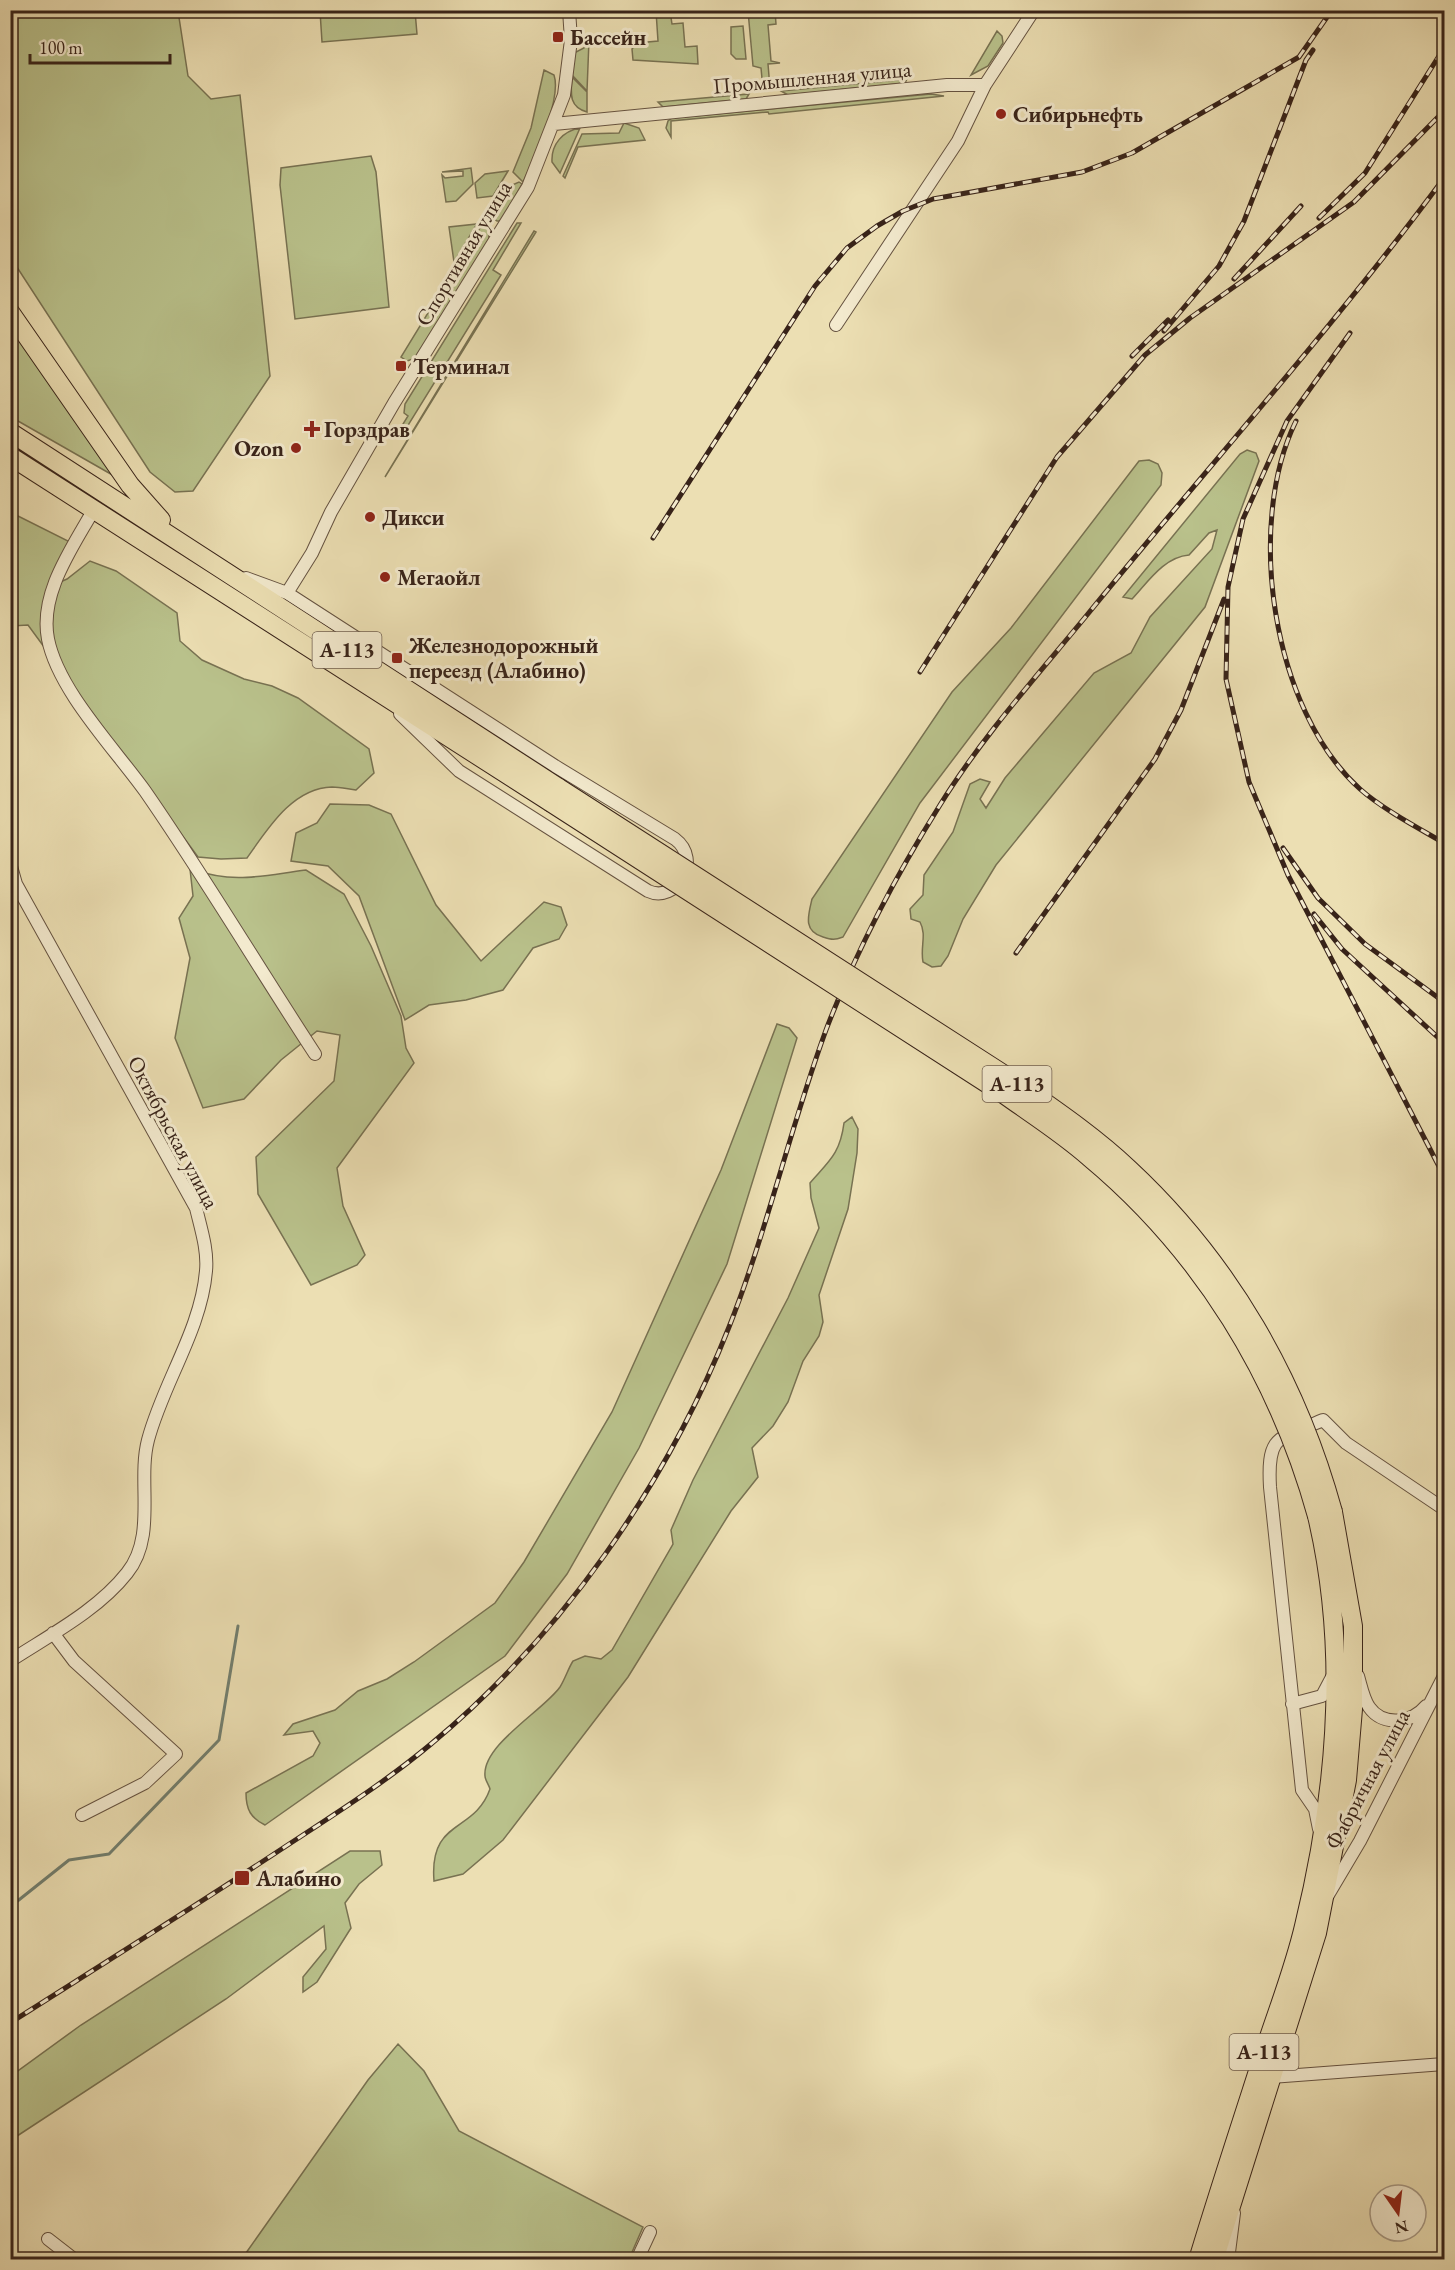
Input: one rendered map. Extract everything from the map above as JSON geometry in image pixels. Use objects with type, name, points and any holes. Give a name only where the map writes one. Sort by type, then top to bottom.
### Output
[{"type":"highway","points":[[10,312],[130,485],[176,537]]},
{"type":"highway","name":"А-113","points":[[10,432],[176,537],[467,728],[555,795]]},
{"type":"highway","name":"А-113","points":[[10,456],[345,669],[555,795],[1014,1081],[1066,1117],[1130,1170],[1186,1228],[1249,1315],[1298,1409],[1323,1475],[1329,1577],[1337,1654],[1334,1743],[1320,1842],[1304,1928],[1198,2259]]},
{"type":"highway","points":[[10,469],[86,504]]},
{"type":"highway","name":"А-113","points":[[1214,2259],[1325,1900],[1347,1780],[1354,1663],[1347,1585],[1325,1514]]},
{"type":"street","name":"Спортивная улица","points":[[287,593],[312,553],[331,512],[394,403],[528,187],[564,95],[571,40],[569,10]]},
{"type":"street","points":[[836,325],[958,141],[985,86],[1034,10]]},
{"type":"street","name":"Промышленная улица","points":[[554,124],[947,86],[985,86]]},
{"type":"street","points":[[86,504],[48,605],[47,638],[60,676],[146,793],[315,1054]]},
{"type":"street","points":[[228,572],[287,593],[680,843],[688,861],[679,882],[660,893],[648,891],[479,786],[443,758],[392,707],[345,669]]},
{"type":"street","points":[[419,678],[467,728]]},
{"type":"street","name":"Октябрьская улица","points":[[10,863],[16,885],[196,1208],[206,1252],[206,1272],[200,1304],[148,1441],[141,1545],[129,1572],[104,1598],[10,1661]]},
{"type":"street","points":[[1320,1842],[1316,1809],[1302,1790],[1270,1487],[1269,1456],[1275,1443],[1287,1434],[1323,1420],[1346,1443],[1444,1509]]},
{"type":"street","points":[[53,1633],[74,1661],[176,1754],[145,1783],[82,1815]]},
{"type":"street","points":[[1292,1704],[1316,1699],[1326,1692],[1337,1654]]},
{"type":"street","points":[[1354,1663],[1370,1708],[1386,1719],[1404,1720],[1414,1717],[1433,1698]]},
{"type":"street","name":"Фабричная улица","points":[[1325,1900],[1360,1841],[1444,1676]]},
{"type":"street","points":[[1271,2077],[1444,2064]]},
{"type":"street","points":[[1228,2259],[1232,2243],[1236,2188]]},
{"type":"street","points":[[637,2259],[650,2232]]},
{"type":"street","points":[[48,2239],[75,2259]]},
{"type":"green space","points":[[11,10],[178,11],[188,76],[211,99],[240,95],[270,376],[193,491],[175,492],[150,472],[11,258]]},
{"type":"green space","points":[[320,11],[415,11],[417,34],[322,42]]},
{"type":"green space","points":[[656,11],[670,11],[672,24],[683,23],[685,47],[697,46],[698,64],[633,60],[632,49],[637,43],[658,41]]},
{"type":"green space","points":[[748,11],[775,11],[776,24],[768,25],[771,61],[780,63],[768,64],[770,88],[763,89],[761,68],[753,66]]},
{"type":"green space","points":[[743,26],[746,59],[736,59],[731,54],[731,27]]},
{"type":"green space","points":[[997,31],[1002,36],[1003,43],[988,66],[971,75]]},
{"type":"green space","points":[[589,40],[587,91],[572,75],[574,53],[584,48]]},
{"type":"green space","points":[[544,70],[554,75],[554,99],[546,129],[523,182],[513,172],[531,128]]},
{"type":"green space","points":[[572,77],[587,92],[587,112],[576,107],[574,103],[571,93]]},
{"type":"green space","points":[[907,79],[905,83],[788,95],[781,91]]},
{"type":"green space","points":[[749,94],[746,99],[663,107],[658,102]]},
{"type":"green space","points":[[931,94],[944,96],[769,114],[768,112],[671,121],[671,137],[666,128],[668,121],[672,118]]},
{"type":"green space","points":[[624,123],[639,128],[645,140],[578,147],[565,178],[563,176],[582,134],[619,133]]},
{"type":"green space","points":[[580,128],[560,173],[552,162],[556,144],[563,135]]},
{"type":"green space","points":[[371,156],[376,172],[389,307],[295,319],[280,185],[281,168]]},
{"type":"green space","points":[[471,168],[473,184],[456,201],[446,202],[442,175],[445,178],[463,176],[463,171],[442,172]]},
{"type":"green space","points":[[508,171],[493,196],[477,198],[475,183],[485,174]]},
{"type":"green space","points":[[519,182],[522,184],[501,221],[497,221],[488,214],[503,189]]},
{"type":"green space","points":[[483,223],[488,228],[489,239],[416,358],[407,361],[401,357]]},
{"type":"green space","points":[[517,223],[521,223],[493,270],[501,275],[407,427],[403,424],[408,416],[404,413],[405,404]]},
{"type":"green space","points":[[477,224],[454,262],[449,227]]},
{"type":"green space","points":[[534,231],[536,232],[385,477]]},
{"type":"green space","points":[[10,323],[116,477],[11,417]]},
{"type":"green space","points":[[1247,450],[1256,453],[1259,461],[1205,607],[996,865],[963,919],[948,956],[941,966],[932,967],[923,962],[922,927],[920,922],[911,919],[910,909],[923,895],[924,875],[953,832],[970,784],[980,779],[990,782],[980,799],[986,808],[1005,778],[1094,673],[1131,653],[1150,617],[1212,549],[1217,530],[1209,533],[1189,555],[1164,565],[1132,599],[1123,597],[1240,454]]},
{"type":"green space","points":[[1149,460],[1158,464],[1162,473],[1161,485],[920,803],[843,937],[831,939],[812,931],[808,922],[812,899],[952,692],[1011,628],[1139,461]]},
{"type":"green space","points":[[10,512],[72,543],[49,587],[67,579],[90,561],[116,571],[177,613],[180,641],[202,660],[244,679],[272,686],[298,698],[369,749],[374,773],[356,790],[332,787],[318,789],[293,803],[272,823],[247,858],[198,857],[28,625],[11,626]]},
{"type":"green space","points":[[330,804],[369,805],[391,814],[436,905],[481,961],[544,902],[561,907],[567,925],[559,939],[533,948],[503,990],[466,1000],[429,1005],[405,1020],[359,896],[328,866],[291,861],[296,833],[317,823]]},
{"type":"green space","points":[[190,869],[206,874],[235,877],[306,870],[344,894],[371,946],[401,1016],[406,1048],[414,1063],[337,1168],[343,1206],[365,1255],[357,1265],[311,1285],[258,1194],[256,1157],[334,1081],[340,1035],[317,1031],[281,1060],[244,1099],[203,1108],[175,1038],[190,958],[179,918],[193,896]]},
{"type":"green space","points":[[777,1024],[789,1028],[797,1038],[727,1264],[639,1448],[567,1574],[505,1656],[265,1825],[260,1822],[250,1813],[246,1793],[313,1756],[320,1743],[313,1731],[284,1735],[293,1724],[335,1710],[358,1691],[387,1679],[414,1662],[495,1603],[524,1562],[612,1412],[721,1170]]},
{"type":"green space","points":[[852,1117],[858,1129],[857,1153],[848,1209],[819,1295],[823,1322],[819,1336],[803,1361],[788,1402],[773,1426],[752,1448],[758,1477],[731,1511],[628,1677],[503,1840],[463,1874],[434,1881],[434,1861],[438,1846],[454,1828],[474,1814],[490,1789],[485,1776],[487,1764],[493,1752],[515,1728],[560,1687],[573,1661],[585,1656],[601,1659],[612,1650],[673,1544],[671,1530],[693,1480],[788,1298],[819,1228],[811,1198],[810,1183],[833,1156],[840,1142],[844,1123]]},
{"type":"green space","points":[[350,1851],[380,1851],[382,1865],[359,1884],[345,1903],[351,1928],[317,1982],[303,1992],[303,1977],[326,1949],[324,1926],[226,1999],[11,2140],[11,2076],[81,2025]]},
{"type":"green space","points":[[398,2044],[424,2071],[459,2131],[643,2227],[629,2259],[254,2260],[246,2253],[368,2080]]},
{"type":"waterway","points":[[10,1907],[69,1860],[109,1854],[219,1740],[238,1626]]},
{"type":"railway","points":[[653,538],[815,286],[847,248],[877,226],[903,211],[933,199],[1082,172],[1132,153],[1299,57],[1332,10]]},
{"type":"railway","points":[[1319,218],[1365,173],[1444,48]]},
{"type":"railway","points":[[1164,331],[1219,266],[1244,221],[1306,60],[1313,50]]},
{"type":"railway","points":[[920,672],[1057,457],[1145,355],[1190,318],[1354,202],[1444,111]]},
{"type":"railway","points":[[10,2023],[241,1876],[393,1774],[479,1702],[566,1606],[606,1554],[642,1499],[675,1443],[704,1386],[743,1291],[826,1030],[877,915],[940,805],[1010,708],[1313,344],[1444,178]]},
{"type":"railway","points":[[1234,279],[1301,206]]},
{"type":"railway","points":[[1132,356],[1168,320]]},
{"type":"railway","points":[[1350,333],[1287,421],[1243,519],[1228,587],[1226,679],[1249,782],[1288,875],[1444,1176]]},
{"type":"railway","points":[[1296,421],[1280,463],[1272,511],[1271,562],[1276,614],[1288,665],[1306,713],[1330,755],[1369,796],[1389,811],[1444,843]]},
{"type":"railway","points":[[1016,953],[1155,759],[1181,710],[1224,599]]},
{"type":"railway","points":[[1283,848],[1318,898],[1365,944],[1444,1002]]},
{"type":"railway","points":[[1314,914],[1342,949],[1444,1043]]},
{"type":"place","name":"Бассейн","points":[[558,37]]},
{"type":"place","name":"Сибирьнефть","points":[[1001,114]]},
{"type":"place","name":"Терминал","points":[[401,366]]},
{"type":"place","name":"Горздрав","points":[[312,429]]},
{"type":"place","name":"Ozon","points":[[296,448]]},
{"type":"place","name":"Дикси","points":[[370,517]]},
{"type":"place","name":"Мегаойл","points":[[385,577]]},
{"type":"place","name":"Железнодорожный переезд (Алабино)","points":[[397,658]]},
{"type":"place","name":"Алабино","points":[[242,1878]]}]
